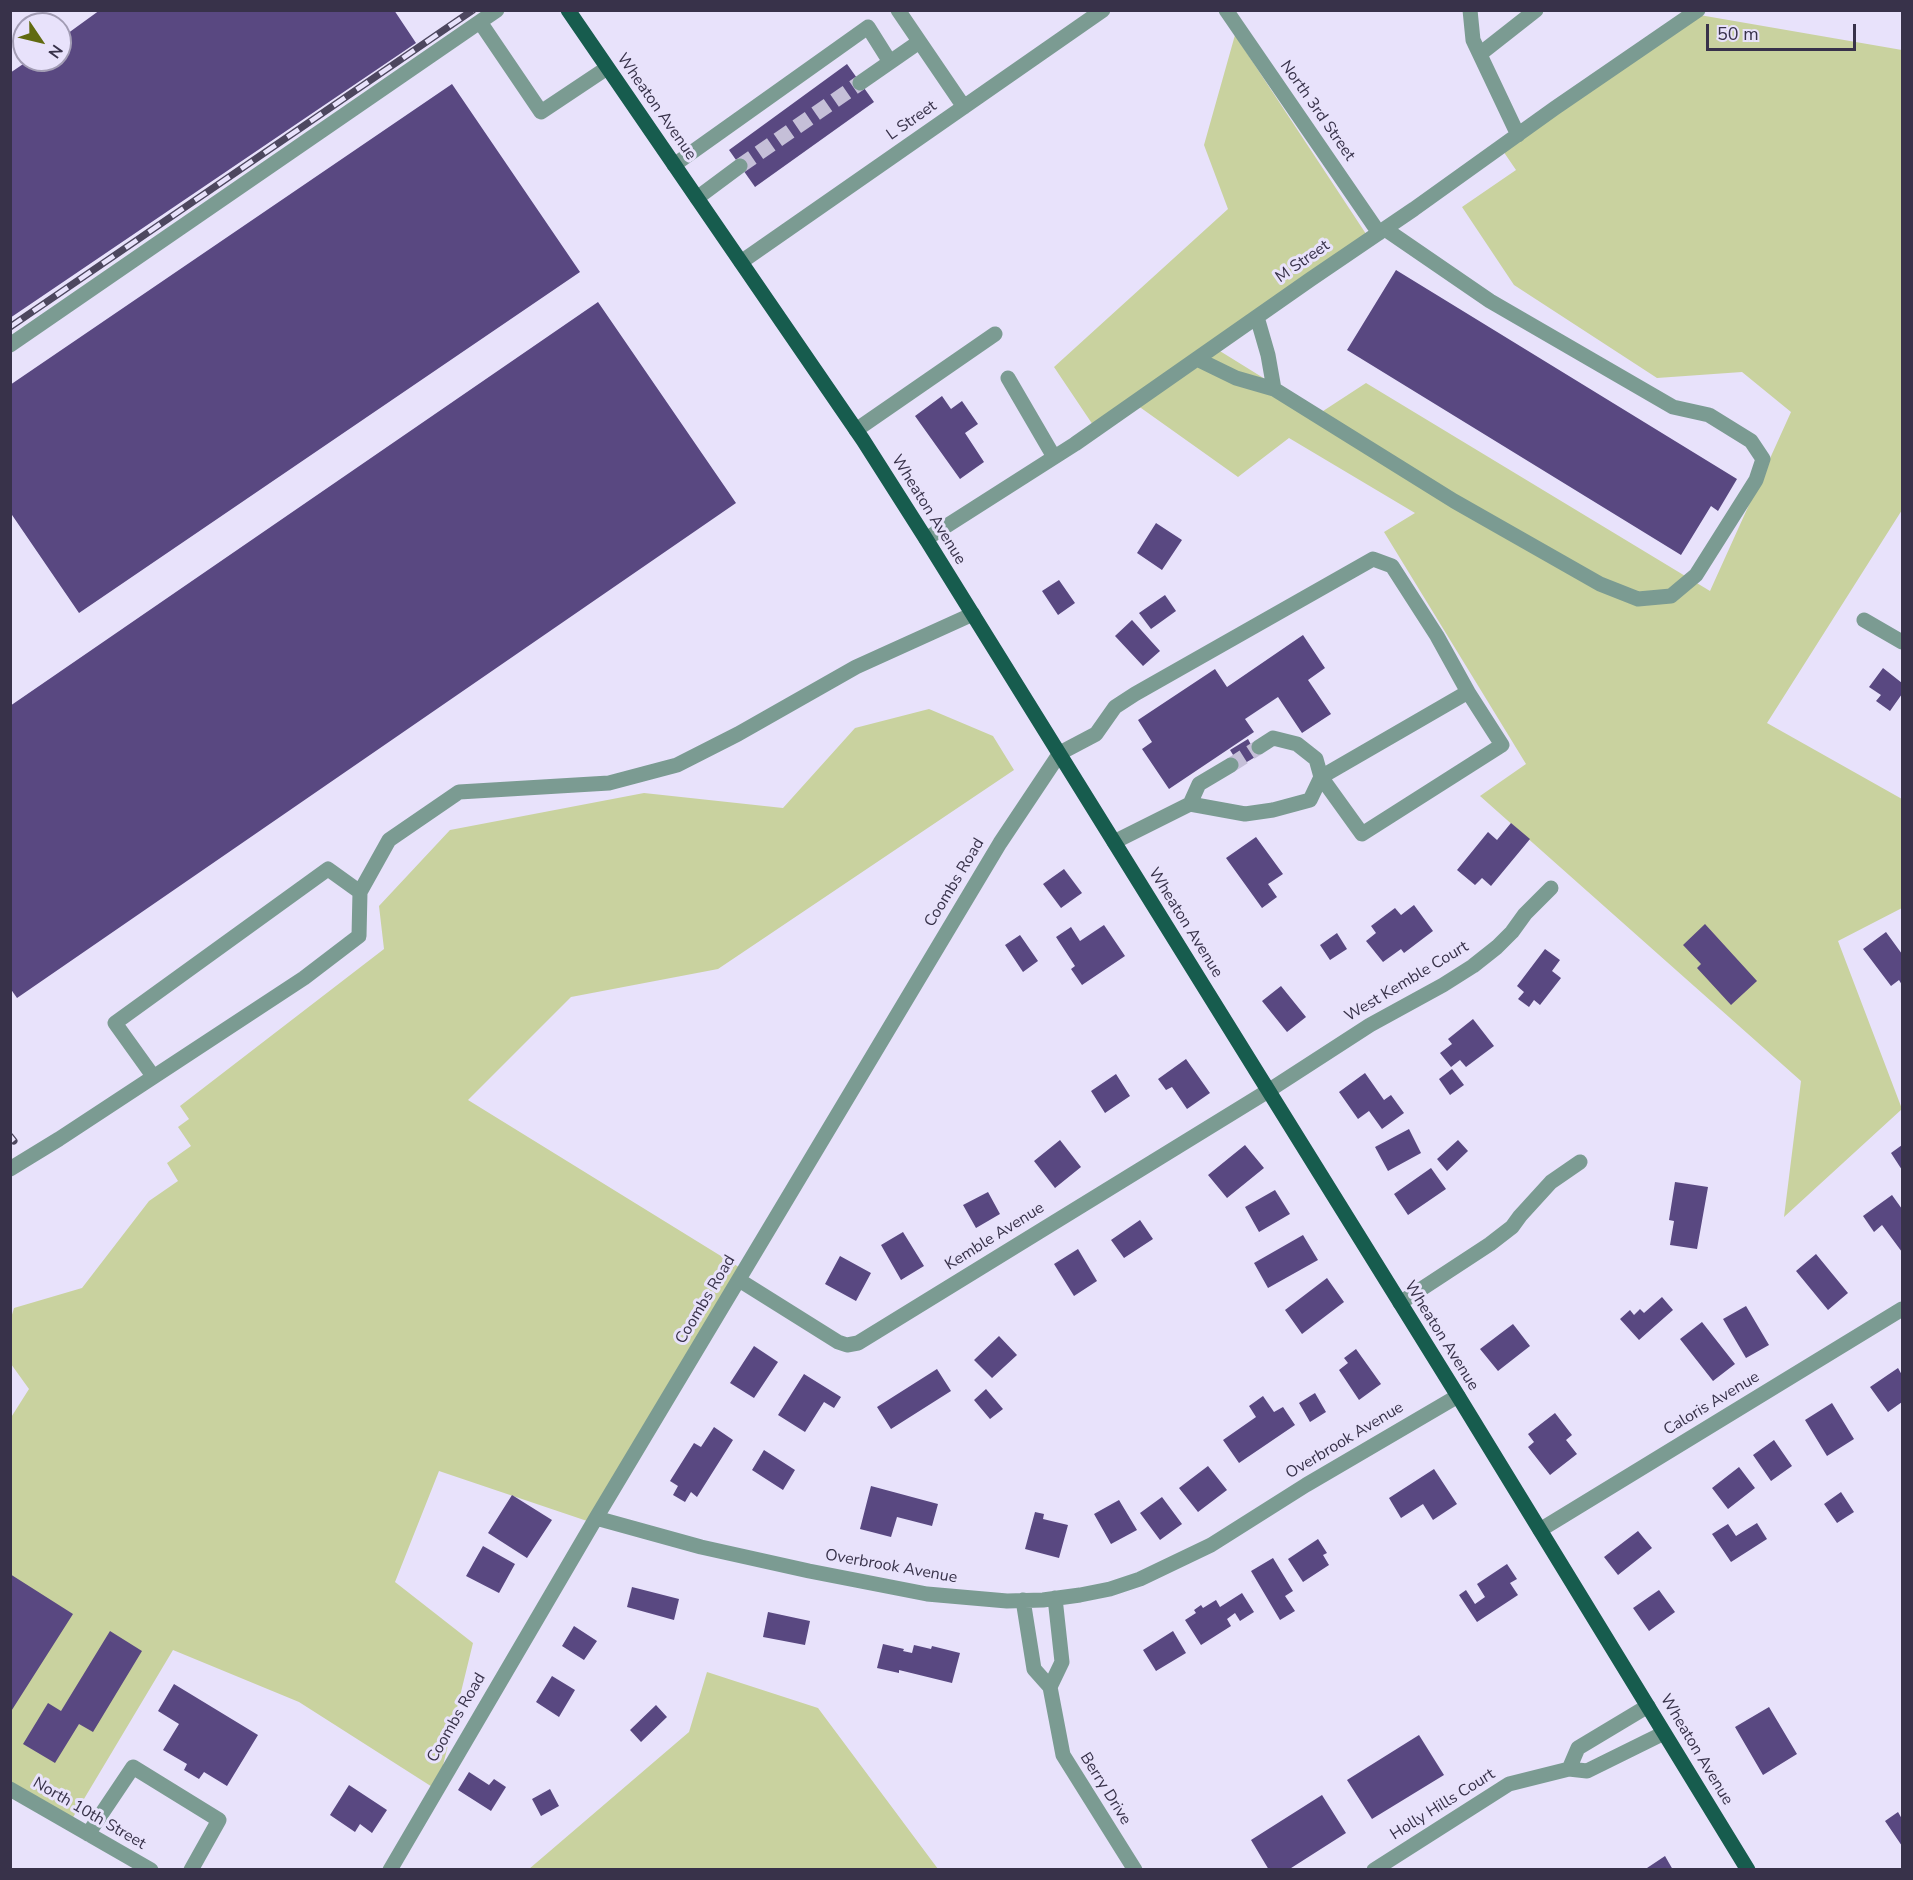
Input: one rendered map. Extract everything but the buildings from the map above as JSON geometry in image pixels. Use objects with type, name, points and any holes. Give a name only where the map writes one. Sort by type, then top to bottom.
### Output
[{"type":"main road","name":"Wheaton Avenue","points":[[568,10],[856,430],[926,539],[1458,1396],[1748,1869]]},
{"type":"street","points":[[10,345],[497,10]]},
{"type":"street","points":[[898,10],[964,107]]},
{"type":"street","name":"L Street","points":[[741,262],[1103,10]]},
{"type":"street","name":"North 3rd Street","points":[[1226,10],[1382,231]]},
{"type":"street","points":[[1470,10],[1473,40],[1518,135]]},
{"type":"street","points":[[1480,54],[1536,10]]},
{"type":"street","name":"M Street","points":[[926,539],[1054,457],[1698,10]]},
{"type":"street","points":[[480,22],[541,112],[607,68]]},
{"type":"street","points":[[674,165],[868,27],[890,62]]},
{"type":"street","points":[[860,83],[919,42]]},
{"type":"street","points":[[697,198],[740,166]]},
{"type":"street","points":[[1197,359],[1236,378],[1274,389],[1454,501],[1600,584],[1638,599],[1671,596],[1696,575],[1756,480],[1763,459],[1751,441],[1709,415],[1673,407],[1510,313],[1382,231]]},
{"type":"street","points":[[1257,317],[1269,355],[1274,389]]},
{"type":"street","points":[[856,430],[995,334]]},
{"type":"street","points":[[1008,378],[1054,457]]},
{"type":"street","points":[[1060,753],[1096,734],[1115,707],[1135,694],[1373,559],[1392,566],[1432,628],[1467,692],[1502,745],[1362,834],[1321,777],[1316,759],[1297,744],[1273,738],[1259,747]]},
{"type":"street","points":[[10,1168],[59,1139],[304,978],[360,936],[360,892],[388,840],[459,792],[609,783],[677,765],[738,734],[856,666],[973,615]]},
{"type":"street","points":[[1864,620],[1902,642]]},
{"type":"street","points":[[1114,842],[1190,804],[1245,814],[1273,810],[1310,800],[1321,777],[1467,692]]},
{"type":"street","name":"Coombs Road","points":[[390,1869],[596,1518],[1000,843],[1060,753]]},
{"type":"street","points":[[1190,804],[1199,784],[1231,765]]},
{"type":"street","points":[[153,1076],[115,1023],[328,870],[360,892]]},
{"type":"street","name":"West Kemble Court","points":[[1268,1090],[1370,1025],[1473,966],[1497,947],[1551,888]]},
{"type":"street","name":"Kemble Avenue","points":[[739,1280],[838,1342],[847,1345],[858,1343],[1268,1090]]},
{"type":"street","points":[[1400,1304],[1512,1227],[1551,1182],[1580,1162]]},
{"type":"street","name":"Caloris Avenue","points":[[1540,1530],[1902,1309]]},
{"type":"street","name":"Overbrook Avenue","points":[[596,1518],[700,1547],[927,1594],[1007,1601],[1055,1598],[1110,1589],[1178,1562],[1211,1545],[1306,1485],[1458,1396]]},
{"type":"street","points":[[1050,1687],[1062,1662],[1055,1598]]},
{"type":"street","name":"Berry Drive","points":[[1023,1600],[1034,1669],[1050,1687],[1063,1755],[1135,1869]]},
{"type":"street","points":[[1569,1769],[1578,1748],[1648,1706]]},
{"type":"street","name":"Holly Hills Court","points":[[1374,1869],[1509,1784],[1569,1769],[1587,1771],[1664,1733]]},
{"type":"street","points":[[88,1834],[133,1767],[219,1820],[191,1869]]},
{"type":"street","name":"North 10th Street","points":[[10,1790],[151,1869]]},
{"type":"green space","points":[[1688,13],[1902,50],[1902,510],[1767,723],[1902,799],[1902,908],[1838,941],[1902,1109],[1784,1217],[1801,1081],[1480,796],[1526,764],[1384,532],[1415,513],[1289,438],[1238,477],[1134,403],[1095,428],[1054,367],[1228,209],[1204,145],[1235,35],[1370,240],[1215,348],[1320,413],[1366,383],[1710,591],[1791,412],[1742,372],[1657,378],[1514,285],[1462,207],[1516,170],[1501,148]]},
{"type":"green space","points":[[929,709],[993,736],[1014,770],[718,969],[571,997],[468,1100],[742,1269],[593,1523],[439,1471],[395,1582],[473,1643],[437,1790],[299,1702],[173,1650],[69,1824],[11,1791],[10,1419],[29,1389],[11,1364],[11,1318],[14,1308],[82,1288],[149,1201],[178,1181],[167,1163],[191,1146],[178,1127],[189,1119],[180,1106],[384,949],[379,906],[450,830],[644,793],[783,808],[855,728]]},
{"type":"green space","points":[[707,1672],[818,1708],[938,1869],[529,1869],[689,1732]]},
{"type":"tunnel","points":[[740,166],[860,83]]},
{"type":"tunnel","points":[[1231,765],[1259,747]]},
{"type":"railway","points":[[10,327],[473,10]]},
{"type":"railway","points":[[10,1136],[14,1141]]}]
